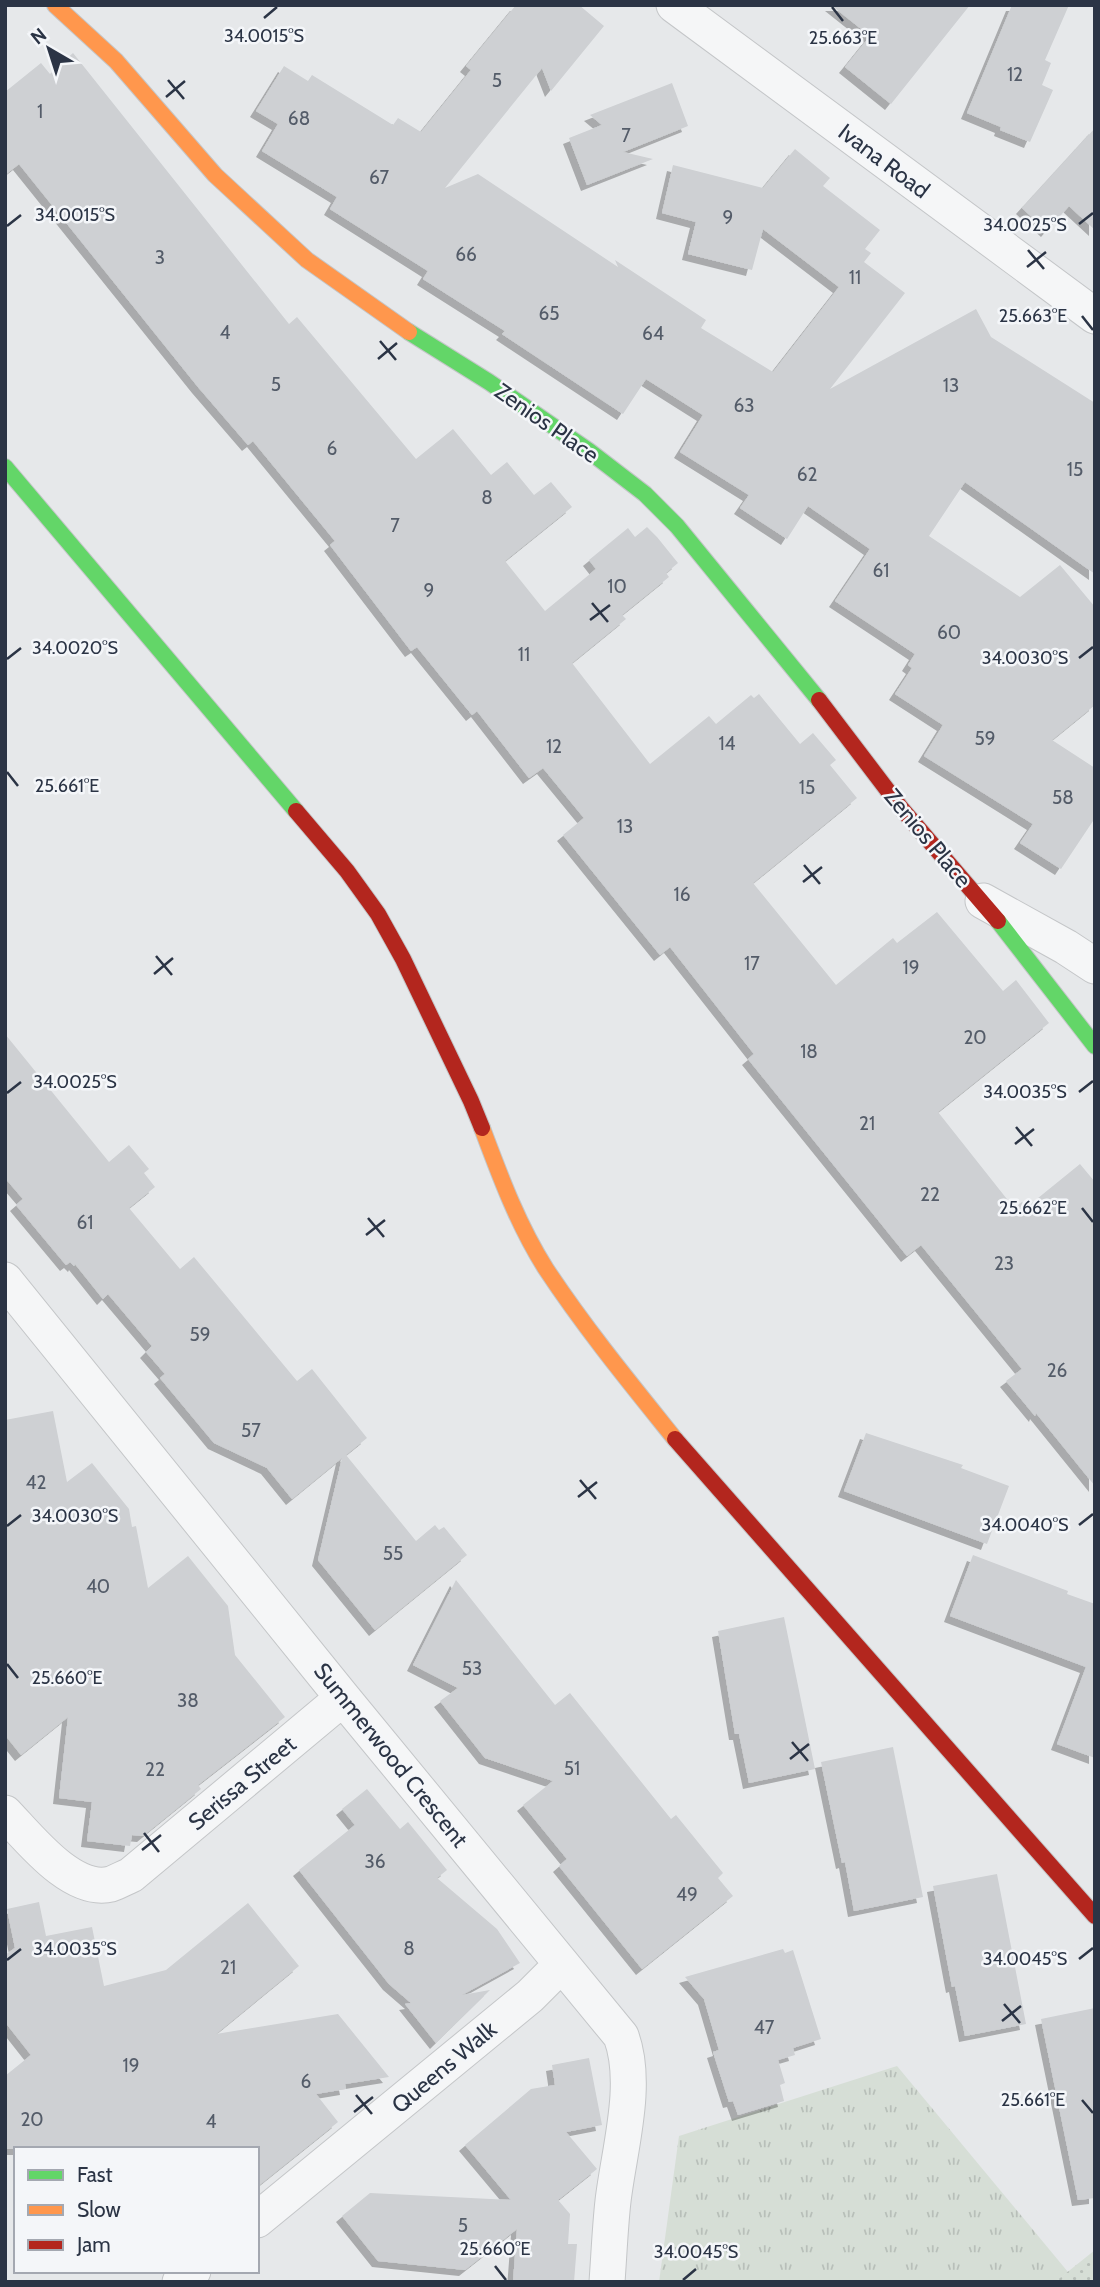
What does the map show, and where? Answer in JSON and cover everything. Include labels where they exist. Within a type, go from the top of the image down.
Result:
[{"type":"street","name":"Zenios Place","points":[[55,5],[116,61],[215,175],[307,260],[393,322],[489,382],[578,443],[645,494],[677,526],[824,707],[901,808],[982,901],[1095,1046]]},
{"type":"street","name":"Ivana Road","points":[[674,5],[1095,316]]},
{"type":"street","points":[[5,467],[96,578],[347,871],[378,914],[457,1070],[511,1204],[545,1267],[593,1336],[683,1449],[1095,1916]]},
{"type":"street","name":"Zenios Place","points":[[982,901],[1095,966]]},
{"type":"street","name":"Summerwood Crescent","points":[[5,1280],[621,2036],[628,2054],[630,2077],[613,2202],[607,2282]]},
{"type":"street","name":"Serissa Street","points":[[5,1813],[62,1872],[82,1881],[108,1885],[131,1875],[343,1698]]},
{"type":"street","name":"Queens Walk","points":[[259,2218],[530,1996],[562,1964]]},
{"type":"green space","points":[[897,2066],[1068,2272],[1055,2282],[659,2282],[679,2136]]},
{"type":"green space","points":[[1095,2250],[1095,2282],[1055,2282]]},
{"type":"building","points":[[516,5],[579,5],[604,26],[551,91],[542,68],[445,188],[478,174],[618,267],[615,260],[706,320],[701,328],[773,372],[839,287],[763,229],[752,270],[688,254],[696,222],[662,213],[673,165],[763,188],[795,149],[830,178],[823,186],[880,230],[865,249],[871,253],[864,262],[905,293],[830,389],[976,309],[991,337],[1095,403],[1095,574],[965,482],[929,536],[1020,597],[1060,565],[1095,607],[1095,705],[1052,740],[1095,768],[1095,818],[1061,869],[1020,843],[1033,824],[924,756],[943,725],[895,694],[912,668],[908,665],[915,654],[835,601],[870,549],[808,506],[787,539],[740,508],[749,495],[680,452],[703,415],[646,379],[623,414],[502,334],[505,331],[423,279],[428,271],[330,209],[337,197],[262,151],[278,124],[256,111],[284,66],[308,81],[312,75],[393,125],[398,118],[421,132],[471,70],[466,66]]},
{"type":"building","points":[[831,5],[970,5],[891,104],[845,67],[870,36]]},
{"type":"building","points":[[1012,5],[1069,5],[1045,60],[1051,63],[1042,85],[1053,90],[1030,142],[967,113]]},
{"type":"building","points":[[73,53],[289,324],[297,317],[416,459],[453,429],[491,475],[507,462],[534,495],[551,482],[572,507],[505,561],[545,611],[596,569],[589,560],[628,528],[635,537],[647,527],[657,537],[678,563],[666,573],[669,577],[622,615],[626,619],[572,663],[650,764],[709,716],[716,724],[751,695],[754,698],[759,694],[800,744],[813,733],[836,760],[830,765],[857,798],[753,883],[836,985],[893,938],[897,943],[937,912],[1003,991],[1016,980],[1049,1023],[938,1112],[1014,1208],[1022,1202],[1027,1207],[1080,1164],[1095,1182],[1095,1486],[1036,1413],[1035,1416],[1006,1381],[1022,1369],[921,1245],[907,1256],[748,1059],[754,1054],[670,947],[660,955],[563,835],[584,818],[543,768],[529,778],[477,711],[472,715],[417,647],[411,651],[330,545],[335,541],[253,441],[248,445],[198,387],[19,164],[5,175],[5,92],[41,63],[50,74]]},
{"type":"building","points":[[672,83],[688,126],[623,152],[653,159],[587,185],[569,138],[602,125],[590,115]]},
{"type":"building","points":[[1095,128],[1095,230],[1069,206],[1047,231],[1022,208]]},
{"type":"building","points":[[5,1034],[109,1162],[129,1145],[149,1169],[144,1173],[155,1187],[129,1208],[180,1269],[194,1257],[297,1381],[312,1369],[367,1438],[346,1455],[416,1541],[435,1525],[439,1530],[444,1527],[467,1555],[375,1630],[318,1560],[342,1458],[292,1499],[267,1468],[214,1443],[160,1378],[165,1374],[146,1352],[152,1346],[108,1294],[103,1299],[75,1264],[74,1266],[70,1262],[66,1265],[16,1205],[23,1199],[5,1178]]},
{"type":"building","points":[[53,1411],[67,1482],[92,1463],[129,1509],[132,1527],[136,1526],[148,1588],[188,1556],[228,1606],[235,1655],[285,1717],[198,1785],[201,1789],[143,1836],[132,1835],[130,1846],[87,1841],[92,1802],[59,1798],[68,1717],[21,1755],[5,1735],[5,1420]]},
{"type":"building","points":[[866,1433],[963,1465],[961,1468],[1009,1486],[987,1544],[844,1491]]},
{"type":"building","points":[[973,1555],[1095,1604],[1095,1758],[1057,1744],[1086,1667],[950,1616]]},
{"type":"building","points":[[456,1580],[555,1705],[570,1693],[671,1819],[676,1815],[723,1873],[718,1878],[733,1896],[642,1969],[559,1866],[567,1859],[523,1805],[553,1781],[485,1758],[440,1701],[458,1688],[413,1665]]},
{"type":"building","points":[[784,1617],[815,1769],[749,1783],[739,1734],[735,1734],[718,1631]]},
{"type":"building","points":[[893,1747],[923,1897],[854,1911],[821,1762]]},
{"type":"building","points":[[367,1789],[400,1829],[408,1822],[447,1870],[437,1878],[497,1929],[520,1963],[462,1995],[490,1990],[436,2043],[405,2004],[411,2003],[389,1984],[299,1870],[355,1825],[342,1809]]},
{"type":"building","points":[[997,1874],[1026,2024],[965,2036],[955,1986],[952,1987],[933,1886]]},
{"type":"building","points":[[39,1902],[46,1936],[92,1927],[104,1986],[166,1970],[248,1903],[299,1966],[216,2034],[338,2014],[389,2077],[345,2084],[346,2089],[316,2094],[338,2122],[259,2185],[259,2147],[5,2149],[5,2076],[31,2055],[5,2022],[5,1955],[15,1948],[7,1909]]},
{"type":"building","points":[[783,1949],[785,1953],[793,1950],[821,2039],[793,2048],[795,2055],[778,2060],[785,2083],[780,2085],[784,2101],[738,2115],[733,2101],[729,2102],[713,2052],[719,2050],[704,1999],[685,1977]]},
{"type":"building","points":[[1095,2008],[1095,2198],[1078,2200],[1041,2019]]},
{"type":"building","points":[[589,2058],[602,2125],[566,2132],[597,2169],[558,2200],[570,2214],[568,2244],[577,2244],[574,2282],[513,2282],[517,2229],[465,2270],[378,2261],[342,2216],[370,2193],[511,2200],[465,2145],[531,2089],[555,2085],[552,2065]]},
{"type":"traffic: fast","points":[[409,332],[489,382],[589,451],[645,494],[677,526],[819,700]]},
{"type":"traffic: fast","points":[[5,467],[296,811]]},
{"type":"traffic: fast","points":[[998,921],[1095,1046]]},
{"type":"traffic: slow","points":[[55,5],[116,61],[215,175],[307,260],[409,332]]},
{"type":"traffic: slow","points":[[482,1128],[518,1218],[546,1269],[592,1334],[675,1439]]},
{"type":"traffic: jam","points":[[819,700],[901,808],[998,921]]},
{"type":"traffic: jam","points":[[296,811],[347,871],[378,914],[403,959],[482,1128]]},
{"type":"traffic: jam","points":[[675,1439],[1095,1916]]}]
